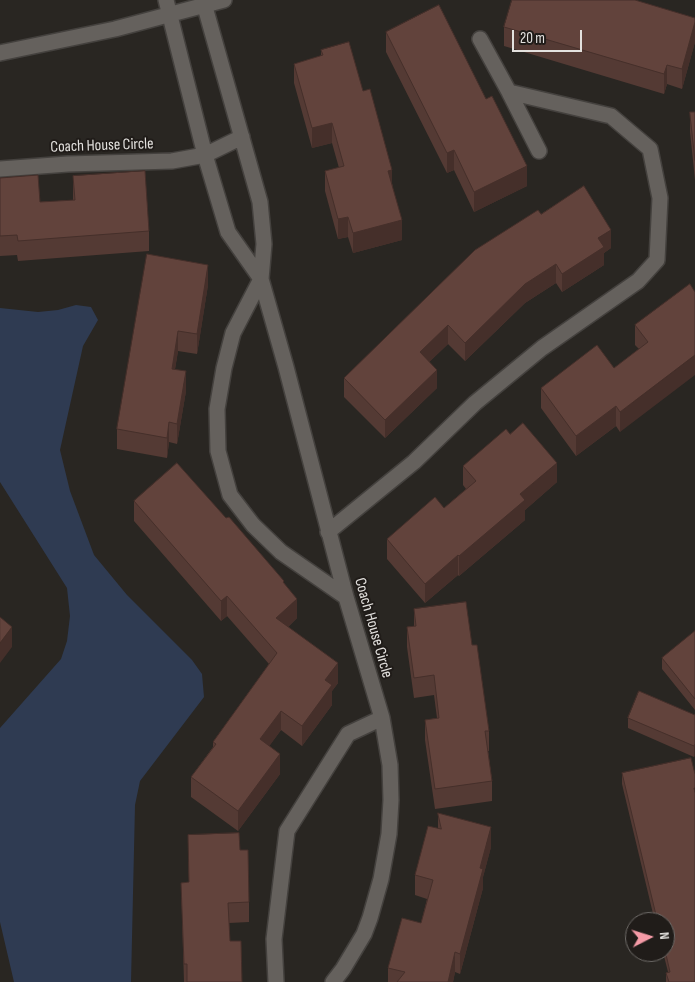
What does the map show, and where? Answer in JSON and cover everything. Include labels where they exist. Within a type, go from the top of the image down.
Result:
[{"type":"street","points":[[0,53],[115,28],[168,7],[224,0]]},
{"type":"street","name":"Coach House Circle","points":[[204,3],[260,202],[264,244],[261,279]]},
{"type":"street","name":"Coach House Circle","points":[[168,7],[204,155],[228,232],[261,279],[286,366],[328,532],[382,718],[390,765],[391,800],[389,834],[381,879],[364,934],[334,982]]},
{"type":"street","points":[[480,39],[539,151]]},
{"type":"street","points":[[328,532],[414,462],[475,403],[542,348],[638,281],[657,260],[660,198],[650,149],[611,116],[509,92]]},
{"type":"street","name":"Coach House Circle","points":[[0,169],[68,164],[172,161],[204,155],[242,137]]},
{"type":"street","points":[[261,279],[233,333],[224,368],[217,409],[218,451],[230,495],[253,526],[280,552],[346,597]]},
{"type":"street","points":[[276,982],[274,939],[287,831],[348,734],[382,718]]},
{"type":"water","points":[[76,305],[91,307],[98,320],[83,346],[60,450],[70,491],[94,555],[127,595],[192,660],[202,674],[204,697],[140,781],[135,805],[131,982],[14,982],[0,922],[0,728],[61,659],[67,641],[70,616],[67,588],[0,482],[0,308],[38,312],[58,310]]},
{"type":"building","points":[[512,0],[635,0],[695,18],[695,22],[682,69],[667,65],[664,74],[504,27]]},
{"type":"building","points":[[439,5],[486,99],[492,96],[527,166],[474,192],[454,150],[447,153],[386,32]]},
{"type":"building","points":[[349,42],[363,91],[370,89],[392,170],[388,171],[402,220],[353,233],[348,217],[338,219],[325,171],[344,166],[332,123],[312,128],[294,64],[323,55],[321,50]]},
{"type":"building","points":[[690,112],[695,112],[695,160]]},
{"type":"building","points":[[145,171],[149,231],[18,241],[17,235],[0,236],[0,178],[38,175],[40,202],[75,200],[73,176]]},
{"type":"building","points":[[584,186],[611,230],[598,238],[604,247],[562,274],[556,264],[525,284],[465,343],[448,325],[420,352],[437,370],[385,420],[344,378],[475,250],[538,210],[541,214]]},
{"type":"building","points":[[147,254],[208,265],[197,334],[178,331],[172,369],[186,371],[177,424],[169,422],[167,438],[117,429]]},
{"type":"building","points":[[690,284],[695,292],[695,355],[620,412],[616,406],[576,436],[541,388],[597,345],[614,368],[648,342],[635,325]]},
{"type":"building","points":[[523,423],[557,463],[520,494],[525,500],[425,584],[387,539],[435,497],[444,508],[476,481],[463,466],[506,429],[510,434]]},
{"type":"building","points":[[177,463],[226,518],[229,517],[297,599],[276,618],[338,663],[325,680],[332,685],[302,726],[281,711],[260,739],[280,754],[238,811],[191,777],[216,744],[213,742],[277,653],[227,596],[221,601],[134,501]]},
{"type":"building","points":[[466,602],[472,645],[477,645],[489,731],[485,731],[492,781],[435,789],[425,720],[439,718],[434,675],[414,678],[407,627],[416,626],[414,609]]},
{"type":"building","points":[[0,617],[12,627],[0,643]]},
{"type":"building","points":[[695,631],[695,699],[662,658]]},
{"type":"building","points":[[639,691],[695,715],[694,746],[628,718]]},
{"type":"building","points":[[691,758],[695,774],[695,982],[669,982],[666,973],[670,972],[668,962],[675,962],[675,912],[655,912],[622,773]]},
{"type":"building","points":[[438,813],[491,827],[480,868],[483,869],[460,954],[455,952],[448,982],[397,982],[405,972],[388,968],[402,918],[421,923],[433,880],[415,875],[428,826],[441,829]]},
{"type":"building","points":[[239,833],[240,850],[248,850],[249,902],[228,903],[230,941],[241,941],[242,982],[187,982],[187,964],[184,964],[181,883],[189,882],[188,835]]}]
